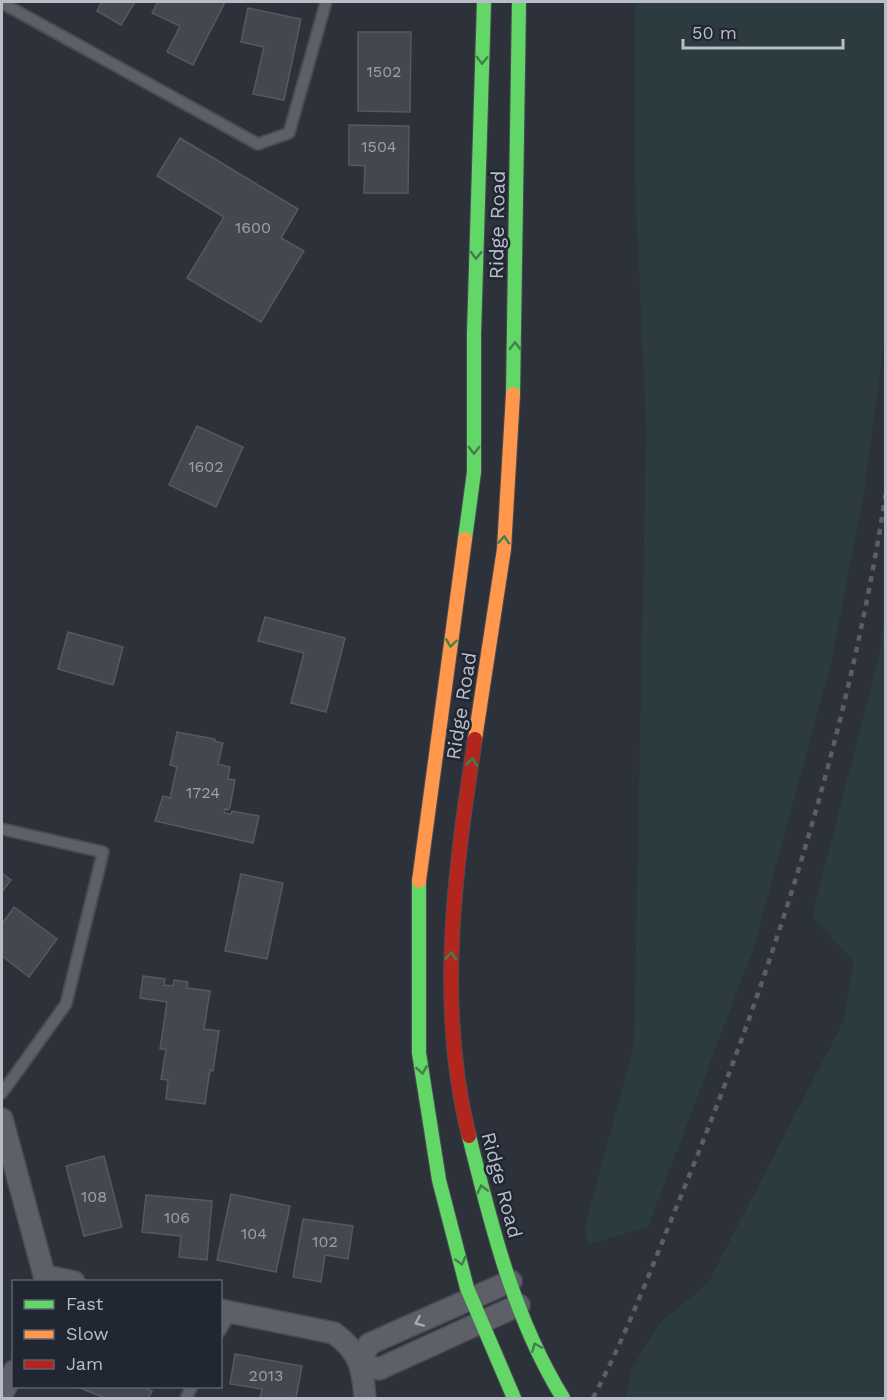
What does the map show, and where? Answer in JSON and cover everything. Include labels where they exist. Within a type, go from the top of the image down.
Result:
[{"type":"main road","name":"Ridge Road","points":[[483,2],[474,334],[474,472],[463,594],[419,885],[436,1013],[495,1241],[544,1369],[563,1398]]},
{"type":"main road","name":"Ridge Road","points":[[514,1398],[471,1298],[439,1180],[419,1053],[450,973],[459,847],[492,598],[504,549],[514,385],[519,2]]},
{"type":"street","points":[[2,1119],[46,1279]]},
{"type":"street","points":[[360,1363],[369,1344],[511,1281]]},
{"type":"street","points":[[360,1363],[379,1369],[519,1305]]},
{"type":"street","points":[[226,1311],[334,1333],[349,1344],[360,1363],[365,1398]]},
{"type":"street","points":[[2,1394],[12,1375]]},
{"type":"lane","points":[[2,3],[258,144],[290,133],[326,2]]},
{"type":"lane","points":[[2,830],[103,852],[66,1004],[2,1093]]},
{"type":"shaded area","points":[[635,2],[885,2],[885,337],[863,499],[831,663],[754,947],[648,1227],[589,1244],[584,1229],[634,1046],[646,430],[635,181]]},
{"type":"shaded area","points":[[885,613],[885,1398],[625,1398],[632,1368],[659,1324],[708,1283],[844,1020],[853,961],[812,916],[879,656]]},
{"type":"building","points":[[102,2],[135,2],[121,25],[97,11]]},
{"type":"building","points":[[158,2],[225,2],[193,65],[167,52],[180,26],[152,13]]},
{"type":"building","points":[[248,8],[301,19],[284,100],[253,94],[264,47],[241,42]]},
{"type":"building","points":[[358,32],[411,32],[410,112],[358,111]]},
{"type":"building","points":[[349,125],[409,126],[408,193],[364,193],[365,166],[349,165]]},
{"type":"building","points":[[180,138],[298,209],[281,238],[304,251],[261,322],[187,278],[224,217],[157,176]]},
{"type":"building","points":[[197,426],[243,447],[216,507],[169,485]]},
{"type":"building","points":[[265,617],[345,638],[326,712],[291,703],[304,653],[258,641]]},
{"type":"building","points":[[68,632],[123,647],[113,685],[58,669]]},
{"type":"building","points":[[177,732],[215,739],[214,741],[223,743],[218,764],[230,767],[228,779],[235,780],[230,807],[228,810],[225,809],[224,813],[231,814],[232,811],[259,816],[253,843],[155,821],[163,796],[170,798],[177,767],[170,765]]},
{"type":"building","points":[[2,873],[11,880],[2,892]]},
{"type":"building","points":[[241,874],[283,883],[267,959],[225,951]]},
{"type":"building","points":[[14,907],[57,939],[29,977],[2,956],[2,924]]},
{"type":"building","points":[[143,976],[165,979],[164,985],[173,986],[174,980],[188,982],[187,988],[210,991],[204,1029],[219,1031],[205,1104],[166,1099],[168,1080],[161,1079],[166,1049],[160,1049],[167,1002],[140,998]]},
{"type":"building","points":[[104,1156],[122,1227],[84,1236],[66,1166]]},
{"type":"building","points":[[231,1194],[290,1206],[276,1272],[217,1260]]},
{"type":"building","points":[[146,1195],[212,1201],[207,1260],[179,1257],[181,1236],[142,1232]]},
{"type":"building","points":[[303,1219],[353,1226],[348,1259],[325,1255],[321,1282],[293,1277]]},
{"type":"building","points":[[235,1354],[302,1366],[296,1398],[260,1398],[262,1389],[230,1384]]},
{"type":"building","points":[[80,1388],[145,1388],[152,1391],[148,1398],[105,1398]]},
{"type":"railway","points":[[593,1398],[629,1322],[717,1106],[778,934],[830,760],[852,671],[886,492]]},
{"type":"traffic: fast","points":[[465,539],[474,472],[474,334],[484,2]]},
{"type":"traffic: fast","points":[[513,394],[519,2]]},
{"type":"traffic: fast","points":[[419,881],[419,1053],[439,1180],[467,1288],[514,1398]]},
{"type":"traffic: fast","points":[[469,1136],[506,1271],[531,1336],[563,1398]]},
{"type":"traffic: slow","points":[[475,739],[504,549],[513,394]]},
{"type":"traffic: slow","points":[[419,881],[465,539]]},
{"type":"traffic: jam","points":[[469,1136],[459,1087],[453,1037],[451,987],[456,888],[475,739]]}]
